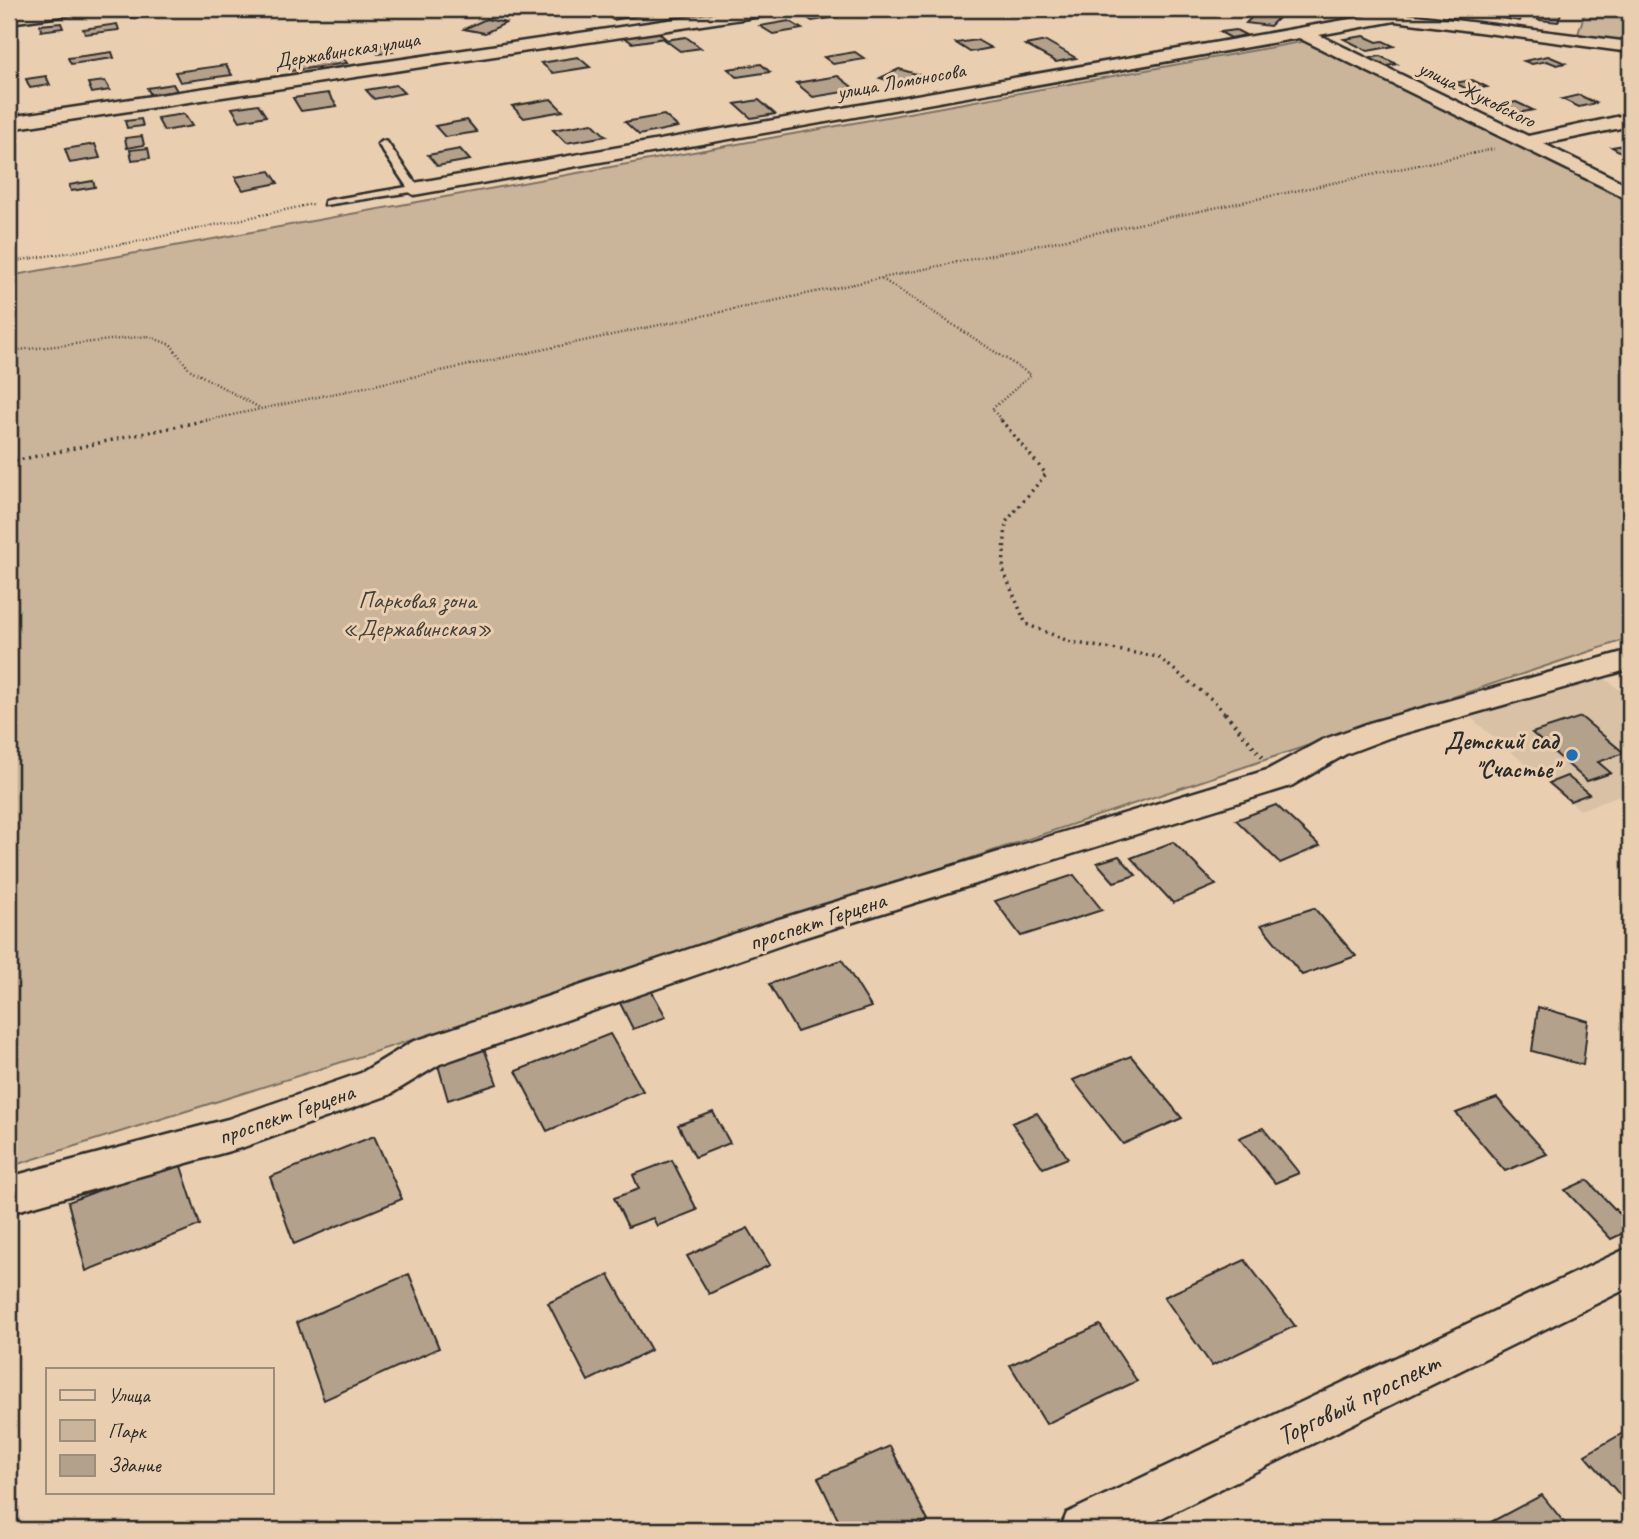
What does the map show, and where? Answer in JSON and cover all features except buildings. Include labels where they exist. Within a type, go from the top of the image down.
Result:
[{"type":"street","points":[[9,18],[76,9]]},
{"type":"street","name":"Державинская улица","points":[[9,123],[775,9]]},
{"type":"street","points":[[1340,9],[1395,16],[1423,14],[1630,47]]},
{"type":"street","name":"улица Ломоносова","points":[[414,190],[1395,16]]},
{"type":"street","name":"улица Жуковского","points":[[1304,34],[1630,194]]},
{"type":"street","points":[[1524,143],[1630,120]]},
{"type":"street","name":"проспект Герцена","points":[[9,1195],[229,1135],[374,1084],[426,1053],[789,929],[1279,778],[1334,747],[1380,730],[1630,659]]},
{"type":"street","name":"Торговый проспект","points":[[1085,1530],[1630,1266]]},
{"type":"lane","points":[[329,203],[414,190],[383,144]]},
{"type":"path","points":[[9,462],[1524,143]]},
{"type":"path","points":[[9,262],[98,248],[259,216],[296,206],[329,203]]},
{"type":"path","points":[[881,278],[1031,375],[992,409],[1046,474],[1006,522],[1003,570],[1026,624],[1071,642],[1158,657],[1215,702],[1279,778]]},
{"type":"path","points":[[9,351],[148,336],[171,345],[189,369],[262,409]]},
{"type":"shaded area","name":"Детский сад \"Счастье\"","points":[[1602,676],[1630,698],[1630,791],[1580,810],[1471,718]]},
{"type":"green space","points":[[1586,9],[1630,9],[1630,42],[1578,34]]},
{"type":"green space","name":"Парковая зона «Державинская»","points":[[1306,41],[1630,202],[1630,638],[675,957],[9,1167],[9,276]]},
{"type":"place","name":"Детский сад \"Счастье\"","points":[[1572,755]]}]
